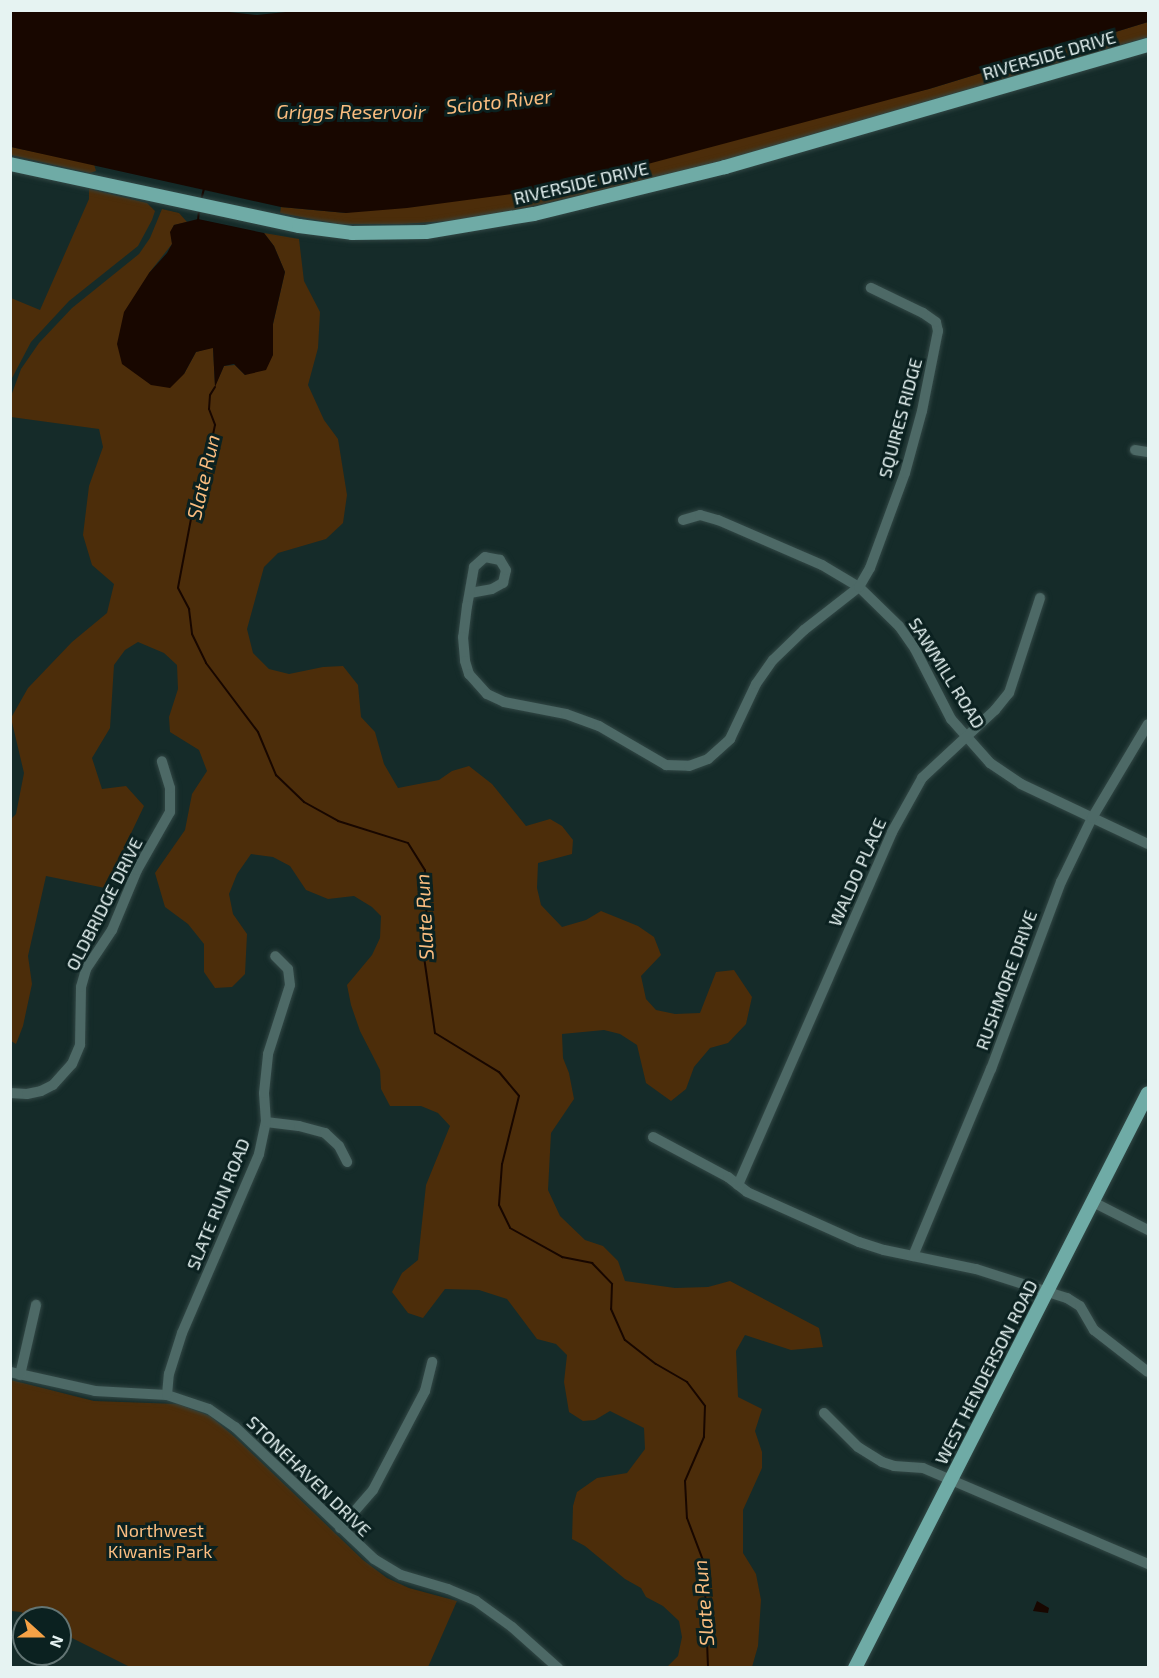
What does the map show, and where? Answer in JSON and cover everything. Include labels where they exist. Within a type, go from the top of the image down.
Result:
[{"type":"main road","name":"RIVERSIDE DRIVE","points":[[10,164],[299,226],[352,233],[426,232],[495,222],[725,167],[1149,45]]},
{"type":"main road","name":"WEST HENDERSON ROAD","points":[[855,1668],[1149,1093]]},
{"type":"street","name":"SQUIRES RIDGE","points":[[859,587],[870,568],[904,473],[922,411],[938,331],[936,322],[923,313],[871,288]]},
{"type":"street","points":[[1135,450],[1149,452]]},
{"type":"street","name":"SAWMILL ROAD","points":[[683,520],[700,515],[718,520],[822,566],[859,587],[899,627],[915,649],[951,718],[990,763],[1005,774],[1149,844]]},
{"type":"street","points":[[470,593],[463,651],[469,674],[481,690],[504,702],[566,714],[599,726],[666,765],[678,766],[700,763],[723,748],[736,729],[756,684],[773,660],[804,630],[859,587]]},
{"type":"street","name":"WALDO PLACE","points":[[738,1185],[892,832],[922,778],[995,710],[1009,693],[1040,598]]},
{"type":"street","name":"RUSHMORE DRIVE","points":[[913,1256],[991,1069],[1041,930],[1092,818],[1149,724]]},
{"type":"street","name":"OLDBRIDGE DRIVE","points":[[10,1093],[27,1094],[42,1090],[53,1085],[72,1065],[80,1045],[81,987],[86,969],[112,930],[137,870],[170,812],[170,788],[162,761]]},
{"type":"street","name":"SLATE RUN ROAD","points":[[167,1395],[174,1354],[259,1154],[266,1122],[264,1093],[268,1054],[290,985],[288,969],[275,956]]},
{"type":"street","points":[[266,1122],[299,1126],[325,1134],[339,1146],[347,1162]]},
{"type":"street","points":[[653,1137],[762,1200],[859,1242],[976,1269],[1049,1290],[1080,1306],[1094,1330],[1149,1372]]},
{"type":"street","points":[[1093,1202],[1149,1230]]},
{"type":"street","points":[[15,1374],[36,1305]]},
{"type":"street","points":[[340,1528],[373,1490],[425,1391],[432,1362]]},
{"type":"street","name":"STONEHAVEN DRIVE","points":[[15,1374],[95,1391],[167,1395],[190,1401],[222,1416],[367,1554],[401,1575],[461,1594],[489,1610],[558,1668]]},
{"type":"street","points":[[824,1413],[858,1446],[882,1461],[894,1466],[923,1468],[1149,1564]]},
{"type":"green space","points":[[1148,22],[1148,37],[683,172],[502,213],[448,221],[338,224],[280,213],[281,207],[346,213],[929,89]]},
{"type":"green space","points":[[11,147],[94,164],[96,171],[90,173],[11,155]]},
{"type":"green space","points":[[89,189],[147,203],[155,211],[152,220],[138,246],[69,301],[31,342],[11,380],[11,298],[40,310],[89,199]]},
{"type":"green space","points":[[162,209],[179,213],[187,222],[174,225],[171,231],[172,244],[149,273],[184,374],[196,352],[213,347],[215,386],[224,366],[235,365],[245,375],[273,355],[273,324],[285,272],[274,246],[264,233],[299,239],[304,281],[320,312],[318,348],[308,385],[324,420],[338,439],[347,495],[343,523],[326,539],[278,553],[264,567],[247,629],[253,653],[269,669],[289,674],[323,667],[343,666],[358,685],[361,717],[375,732],[384,764],[398,788],[439,780],[452,771],[469,766],[492,784],[526,826],[550,819],[562,826],[573,840],[572,854],[538,863],[537,888],[541,905],[562,927],[586,920],[601,911],[638,926],[654,937],[661,955],[641,976],[646,999],[656,1010],[675,1014],[700,1013],[716,972],[734,970],[752,997],[746,1024],[728,1043],[710,1048],[694,1067],[686,1089],[671,1101],[646,1083],[637,1045],[620,1034],[604,1030],[562,1034],[563,1058],[569,1073],[574,1099],[551,1133],[548,1190],[560,1216],[585,1240],[603,1246],[618,1261],[625,1281],[675,1288],[708,1287],[730,1281],[819,1328],[823,1347],[791,1350],[745,1335],[736,1351],[738,1397],[762,1409],[755,1431],[762,1452],[762,1468],[743,1510],[743,1553],[756,1574],[761,1600],[758,1646],[752,1667],[667,1667],[678,1656],[682,1637],[679,1621],[663,1606],[646,1597],[641,1588],[625,1579],[585,1546],[572,1539],[573,1506],[577,1492],[597,1478],[627,1473],[645,1449],[644,1428],[610,1411],[595,1420],[583,1421],[569,1412],[564,1382],[567,1355],[556,1344],[537,1339],[507,1299],[479,1290],[445,1289],[423,1318],[408,1313],[392,1292],[402,1273],[418,1260],[426,1185],[450,1126],[438,1113],[421,1106],[390,1106],[381,1089],[380,1070],[360,1031],[351,1005],[347,985],[372,955],[380,938],[381,916],[372,907],[354,896],[328,899],[306,890],[290,866],[273,857],[251,854],[237,874],[229,894],[233,914],[247,934],[245,974],[232,987],[215,988],[204,972],[204,944],[188,924],[165,907],[155,873],[185,830],[192,794],[207,771],[199,750],[170,732],[169,717],[178,689],[177,665],[164,653],[138,642],[125,650],[114,665],[110,728],[92,758],[102,789],[126,786],[144,806],[105,888],[46,876],[28,956],[32,984],[23,1026],[16,1044],[11,1041],[11,819],[16,814],[24,773],[11,718],[28,688],[72,642],[107,613],[114,584],[92,565],[83,535],[89,486],[103,447],[99,429],[11,417],[11,396],[21,369],[39,343],[72,308],[139,254],[150,238]]},
{"type":"green space","name":"Northwest Kiwanis Park","points":[[11,1380],[94,1401],[178,1404],[210,1416],[363,1560],[387,1578],[409,1588],[457,1601],[428,1667],[130,1667],[72,1638],[72,1606],[12,1606],[11,1611]]},
{"type":"water","name":"Griggs Reservoir","points":[[305,10],[1148,10],[1148,22],[929,89],[629,169],[520,193],[407,208],[346,213],[281,207],[11,147],[11,11],[220,11],[257,15]]},
{"type":"water","points":[[198,219],[264,233],[274,246],[285,272],[273,324],[273,355],[266,370],[245,375],[234,364],[224,366],[215,387],[213,348],[196,352],[184,374],[170,388],[151,385],[122,364],[117,344],[124,312],[149,273],[167,253],[172,244],[170,232],[174,225]]},
{"type":"water","points":[[1037,1601],[1049,1608],[1048,1613],[1033,1611]]},
{"type":"waterway","name":"Slate Run","points":[[201,200],[204,189]]},
{"type":"waterway","name":"Slate Run","points":[[198,221],[199,209]]},
{"type":"waterway","name":"Slate Run","points":[[215,387],[210,395],[209,409],[215,425],[204,477],[194,503],[178,588],[189,609],[192,634],[206,663],[258,732],[276,775],[304,802],[338,821],[408,843],[425,870],[427,903],[423,950],[435,1033],[499,1072],[519,1096],[502,1164],[499,1205],[510,1228],[562,1257],[592,1263],[612,1284],[611,1309],[625,1340],[656,1364],[687,1382],[705,1406],[704,1437],[685,1481],[687,1518],[704,1563],[708,1668]]},
{"type":"water label","name":"Scioto River","points":[[499,101]]}]
